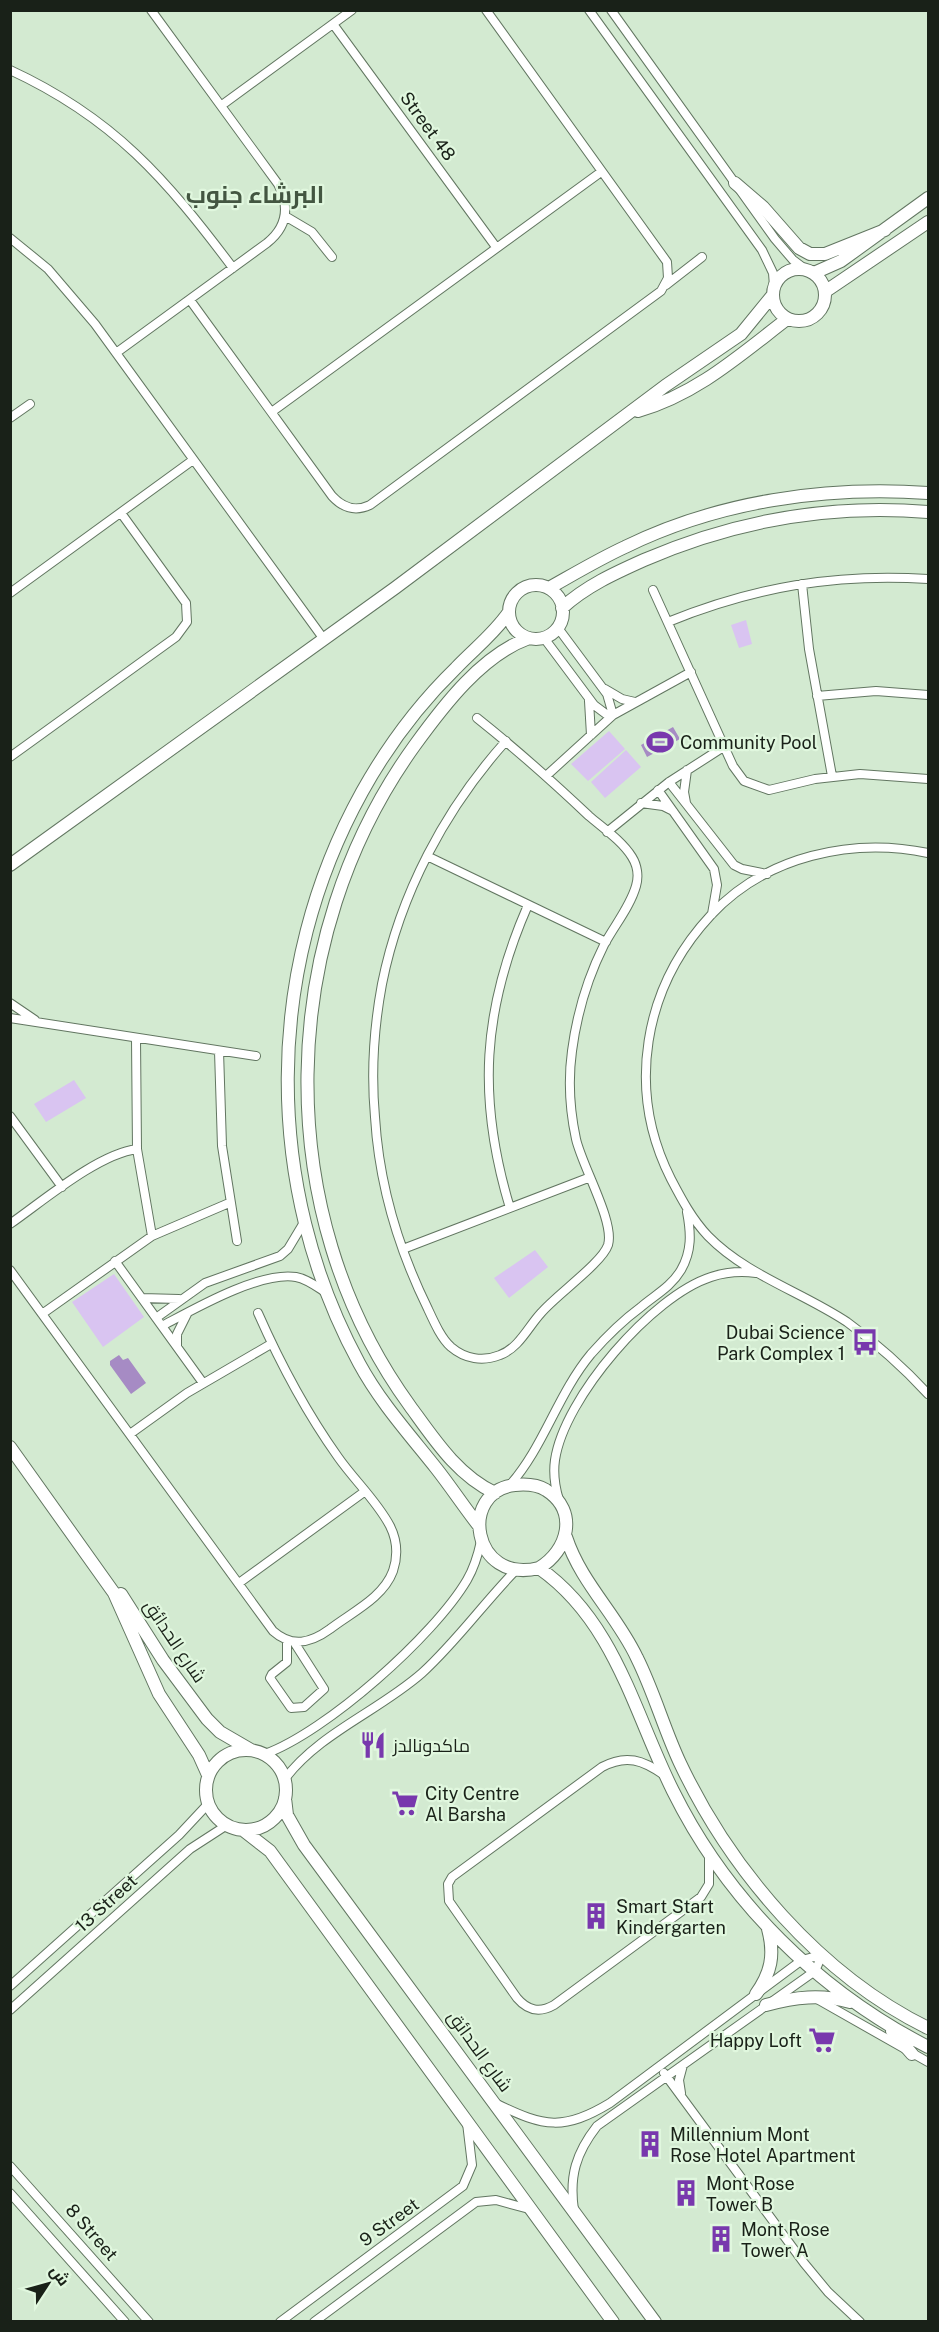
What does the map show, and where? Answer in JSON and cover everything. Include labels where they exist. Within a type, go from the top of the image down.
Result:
[{"type":"street","points":[[116,353],[276,236],[285,216],[286,205],[278,184],[151,10]]},
{"type":"street","points":[[222,105],[352,10]]},
{"type":"street","points":[[486,10],[667,262],[668,278],[665,285]]},
{"type":"street","points":[[589,10],[762,250],[771,267],[775,305],[787,319],[809,320],[824,304],[826,291],[928,222]]},
{"type":"street","points":[[611,10],[783,250],[810,271],[826,291]]},
{"type":"street","name":"Street 48","points":[[333,24],[496,247]]},
{"type":"street","points":[[10,70],[70,102],[136,152],[166,182],[233,268]]},
{"type":"street","points":[[273,411],[601,172]]},
{"type":"street","points":[[735,183],[763,207],[799,248],[810,254],[835,250],[885,230]]},
{"type":"street","points":[[10,865],[741,334],[762,312],[786,271],[810,271],[841,261],[928,198]]},
{"type":"street","points":[[285,216],[312,232],[332,257]]},
{"type":"street","points":[[10,238],[56,277],[116,353],[323,638]]},
{"type":"street","points":[[190,300],[338,503],[346,507],[363,508],[702,257]]},
{"type":"street","points":[[631,413],[658,405],[718,373],[787,319]]},
{"type":"street","points":[[10,418],[30,404]]},
{"type":"street","points":[[10,593],[193,460]]},
{"type":"street","points":[[549,588],[626,546],[678,526],[752,504],[839,492],[928,493]]},
{"type":"street","points":[[562,609],[585,589],[635,564],[705,536],[752,524],[851,510],[928,512]]},
{"type":"street","points":[[10,757],[176,637],[187,622],[186,603],[121,513]]},
{"type":"street","points":[[668,622],[747,593],[864,576],[928,579]]},
{"type":"street","points":[[802,584],[809,649],[832,776]]},
{"type":"street","points":[[479,1526],[383,1401],[342,1330],[325,1292],[303,1224],[288,1131],[286,1083],[293,992],[311,913],[342,832],[386,753],[430,695],[492,633],[509,612],[515,595],[531,585],[549,588],[560,600],[562,609],[558,628],[544,638],[529,638],[504,650],[469,681],[426,730],[386,789],[354,852],[330,915],[315,981],[308,1038],[306,1084],[314,1175],[333,1254],[347,1292],[382,1363],[424,1425],[463,1472],[495,1493]]},
{"type":"street","points":[[653,590],[738,774],[744,781],[760,789],[779,789],[832,776],[888,774],[928,779]]},
{"type":"street","points":[[509,612],[513,626],[529,638]]},
{"type":"street","points":[[558,628],[601,685],[611,704],[612,716]]},
{"type":"street","points":[[544,638],[589,697],[612,716]]},
{"type":"street","points":[[576,681],[590,671]]},
{"type":"street","points":[[546,776],[612,716],[691,672]]},
{"type":"street","points":[[601,685],[617,696],[634,702]]},
{"type":"street","points":[[818,696],[876,691],[928,695]]},
{"type":"street","points":[[589,697],[591,735]]},
{"type":"street","points":[[477,718],[506,741],[546,776],[631,855],[638,877],[631,898],[606,942],[585,989],[576,1018],[570,1060],[570,1100],[576,1140],[588,1179],[607,1220],[610,1233],[608,1247],[600,1259],[559,1293],[519,1342],[503,1354],[484,1359],[465,1356],[448,1345],[418,1288],[403,1248],[384,1184],[378,1151],[373,1084],[381,994],[390,950],[412,887],[427,856],[468,786],[506,741]]},
{"type":"street","points":[[607,832],[658,790],[725,746]]},
{"type":"street","points":[[686,803],[687,770]]},
{"type":"street","points":[[669,782],[734,865],[767,874]]},
{"type":"street","points":[[658,790],[716,876],[717,892],[712,914]]},
{"type":"street","points":[[641,803],[673,811]]},
{"type":"street","points":[[685,829],[698,819]]},
{"type":"street","points":[[928,853],[872,846],[840,849],[815,855],[767,874],[741,889],[712,914],[686,945],[666,979],[652,1016],[645,1054],[645,1091],[650,1128],[662,1161],[687,1212],[708,1236],[733,1257],[846,1322],[881,1349],[928,1394]]},
{"type":"street","points":[[427,856],[606,942]]},
{"type":"street","points":[[510,1208],[491,1133],[488,1055],[500,978],[528,905]]},
{"type":"street","points":[[10,1003],[38,1022]]},
{"type":"street","points":[[10,1018],[256,1056]]},
{"type":"street","points":[[136,1039],[137,1149],[152,1236]]},
{"type":"street","points":[[219,1051],[219,1114],[229,1203],[237,1241]]},
{"type":"street","points":[[10,1116],[62,1187]]},
{"type":"street","points":[[10,1224],[111,1156],[137,1149]]},
{"type":"street","points":[[403,1248],[588,1179]]},
{"type":"street","points":[[42,1314],[152,1236],[229,1203]]},
{"type":"street","points":[[509,1486],[533,1455],[563,1394],[590,1355],[624,1320],[675,1279],[685,1262],[690,1243],[687,1212]]},
{"type":"street","points":[[156,1318],[196,1288],[280,1256],[288,1249],[303,1224]]},
{"type":"street","points":[[115,1262],[203,1383]]},
{"type":"street","points":[[10,1270],[273,1631],[291,1641],[303,1642],[320,1636],[373,1598],[388,1581],[396,1559],[394,1536],[383,1515],[364,1492],[313,1419],[271,1344],[258,1313]]},
{"type":"street","points":[[761,1274],[724,1273],[696,1283],[648,1318],[612,1355],[582,1397],[559,1444],[554,1474],[566,1520],[566,1538],[583,1577],[618,1624],[637,1657],[682,1766],[725,1840],[778,1909],[821,1955],[889,2006],[928,2028]]},
{"type":"street","points":[[162,1326],[205,1303],[243,1287],[285,1276],[304,1279],[325,1292]]},
{"type":"street","points":[[196,1288],[205,1303]]},
{"type":"street","points":[[142,1298],[179,1299]]},
{"type":"street","points":[[177,1347],[181,1322],[189,1311]]},
{"type":"street","points":[[130,1434],[203,1383],[271,1344]]},
{"type":"street","name":"شارع الحدائق","points":[[10,1448],[80,1543],[117,1599],[159,1694],[199,1755],[208,1775]]},
{"type":"street","points":[[560,1504],[546,1490],[528,1484],[509,1486],[495,1493],[484,1508],[479,1526],[481,1541],[488,1555],[501,1566],[515,1571],[539,1569],[560,1551],[566,1538]]},
{"type":"street","points":[[238,1582],[364,1492]]},
{"type":"street","points":[[264,1754],[305,1734],[383,1675],[408,1651],[466,1582],[476,1562],[481,1541]]},
{"type":"street","name":"شارع الحدائق","points":[[80,1543],[88,1549],[130,1605],[164,1660],[207,1719],[220,1732],[251,1750]]},
{"type":"street","points":[[539,1569],[569,1591],[599,1630],[627,1684],[666,1777],[709,1854],[768,1928],[802,1960],[855,2003],[928,2047]]},
{"type":"street","points":[[284,1780],[304,1757],[397,1694],[423,1672],[515,1571]]},
{"type":"street","points":[[291,1641],[324,1689],[304,1707],[293,1708],[287,1705],[270,1678],[289,1659],[291,1641]]},
{"type":"street","points":[[243,1830],[253,1829],[271,1821],[278,1814],[285,1798],[284,1780],[276,1763],[264,1754],[251,1750],[226,1755],[212,1767],[206,1788],[208,1804],[218,1818],[227,1825],[243,1830],[270,1851],[613,2322]]},
{"type":"street","points":[[666,1777],[646,1763],[635,1760],[612,1762],[602,1767],[459,1872],[448,1884],[449,1901],[517,1998],[530,2009],[538,2010],[554,2005],[701,1897],[709,1884],[709,1854]]},
{"type":"street","name":"شارع الحدائق","points":[[285,1798],[287,1815],[304,1845],[655,2322]]},
{"type":"street","name":"13 Street","points":[[10,1986],[179,1836],[208,1804]]},
{"type":"street","name":"13 Street","points":[[10,2010],[190,1849],[227,1825]]},
{"type":"street","points":[[756,1994],[767,1978],[772,1960],[772,1944],[768,1928]]},
{"type":"street","points":[[496,2104],[529,2120],[557,2124],[585,2118],[610,2103],[802,1960],[821,1955]]},
{"type":"street","points":[[574,2211],[572,2176],[583,2144],[597,2126],[815,1971],[821,1955]]},
{"type":"street","points":[[766,2005],[789,1998],[812,1996],[855,2003]]},
{"type":"street","points":[[812,1996],[928,2062]]},
{"type":"street","points":[[886,2023],[912,2054]]},
{"type":"street","points":[[683,2099],[679,2080],[684,2065]]},
{"type":"street","points":[[658,2066],[804,2263],[828,2292],[860,2322]]},
{"type":"street","name":"9 Street","points":[[280,2322],[463,2186],[472,2165],[467,2123]]},
{"type":"street","name":"8 Street","points":[[10,2166],[149,2322]]},
{"type":"street","name":"8 Street","points":[[10,2193],[124,2322]]},
{"type":"street","name":"9 Street","points":[[314,2322],[476,2202],[496,2200],[529,2209]]},
{"type":"shaded area","points":[[746,620],[752,644],[739,648],[731,625]]},
{"type":"shaded area","name":"Community Pool","points":[[673,727],[680,739],[647,757],[641,745]]},
{"type":"shaded area","points":[[609,731],[625,749],[588,781],[571,764]]},
{"type":"shaded area","points":[[626,750],[641,767],[605,798],[591,782]]},
{"type":"shaded area","points":[[74,1080],[86,1098],[46,1122],[34,1104]]},
{"type":"shaded area","points":[[535,1250],[548,1267],[509,1298],[494,1278]]},
{"type":"shaded area","points":[[114,1274],[144,1317],[103,1347],[72,1302]]},
{"type":"shaded area","points":[[119,1355],[123,1360],[128,1358],[146,1383],[131,1394],[110,1365],[110,1361]]},
{"type":"place","name":"Community Pool","points":[[660,742]]},
{"type":"place","name":"Dubai Science Park Complex 1","points":[[865,1342]]},
{"type":"place","name":"ماكدونالدز","points":[[373,1745]]},
{"type":"place","name":"City Centre Al Barsha","points":[[405,1803]]},
{"type":"place","name":"Smart Start Kindergarten","points":[[596,1916]]},
{"type":"place","name":"Happy Loft","points":[[822,2040]]},
{"type":"place","name":"Millennium Mont Rose Hotel Apartment","points":[[650,2144]]},
{"type":"place","name":"Mont Rose Tower B","points":[[686,2193]]},
{"type":"place","name":"Mont Rose Tower A","points":[[721,2239]]},
{"type":"district","name":"البرشاء جنوب","points":[[255,194]]}]
